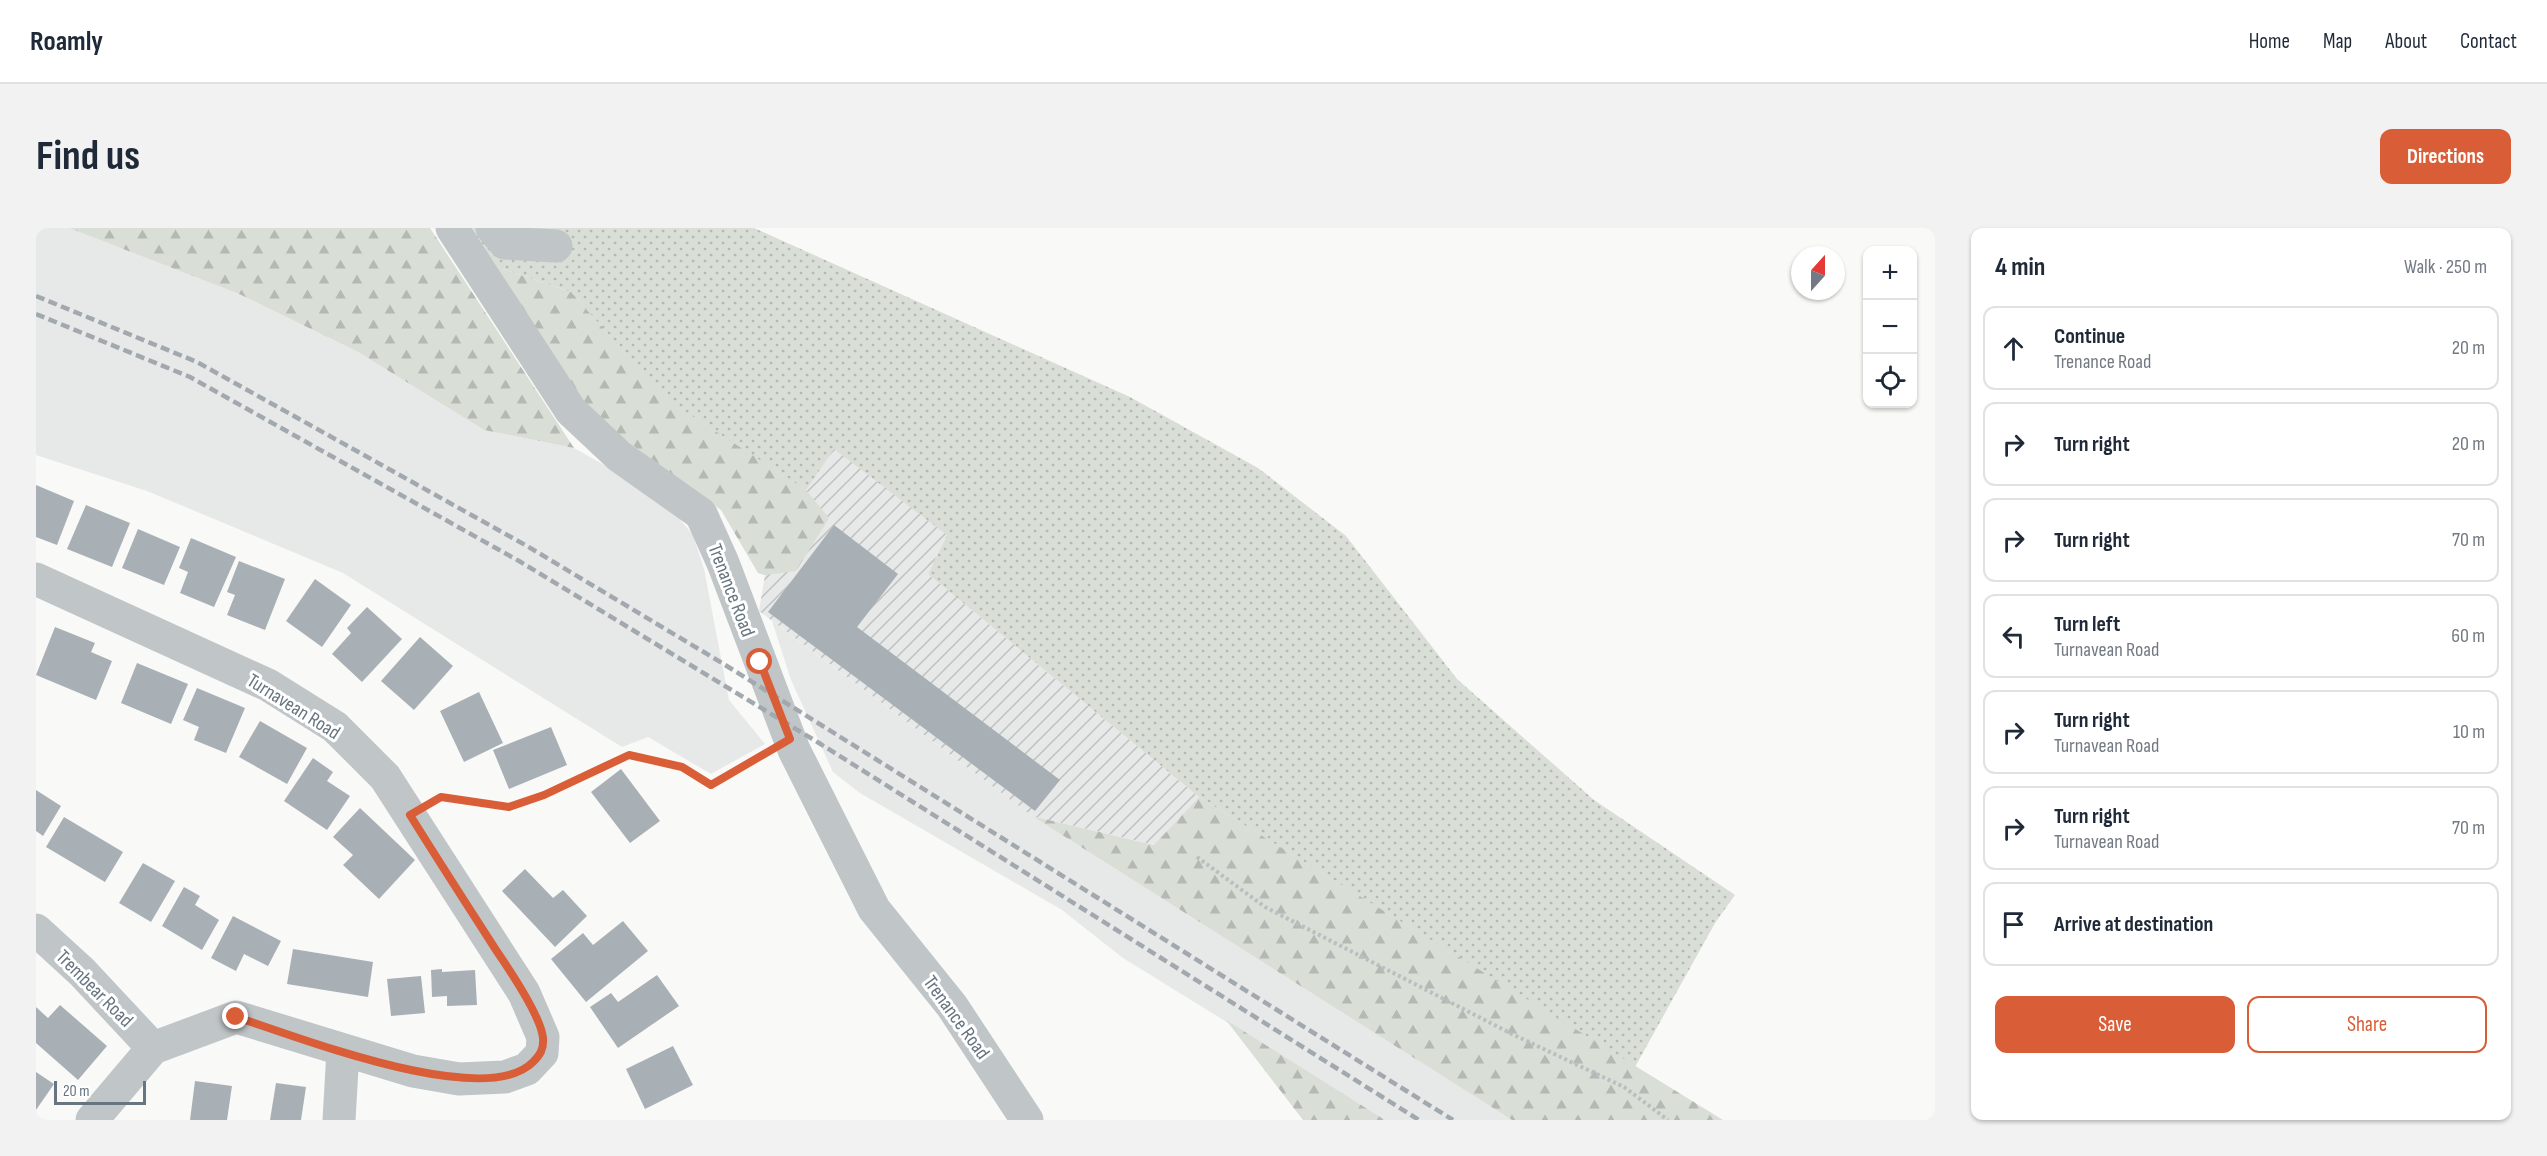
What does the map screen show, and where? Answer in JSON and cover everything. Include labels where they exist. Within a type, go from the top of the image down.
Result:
[{"type":"street","name":"Trenance Road","points":[[452,228],[571,411],[619,456],[701,514],[723,563],[790,739],[874,909],[952,1006],[1027,1120]]},
{"type":"street","points":[[492,228],[506,243],[556,246]]},
{"type":"street","name":"Turnavean Road","points":[[36,579],[268,686],[335,727],[385,777],[524,993],[543,1037],[542,1053],[526,1069],[505,1077],[459,1079],[413,1071],[236,1017],[153,1048],[92,1120]]},
{"type":"street","name":"Trembear Road","points":[[36,930],[82,972],[153,1048]]},
{"type":"street","points":[[339,1120],[343,1051]]},
{"type":"path","points":[[410,815],[441,797],[509,807],[544,795],[629,755],[682,767],[711,785],[790,739]]},
{"type":"path","points":[[1197,857],[1266,907],[1514,1035],[1624,1087],[1668,1120]]},
{"type":"shaded area","points":[[36,228],[69,228],[239,294],[358,352],[484,430],[574,448],[620,474],[673,511],[693,535],[704,569],[729,700],[765,744],[711,774],[648,737],[622,747],[343,573],[147,491],[36,455]]},
{"type":"shaded area","points":[[592,343],[762,404],[958,512],[928,574],[1199,797],[1155,845],[1032,816],[759,611],[765,575],[758,573],[756,548]]},
{"type":"shaded area","points":[[772,621],[1032,816],[1512,1120],[1385,1120],[1123,958],[1062,910],[860,793],[833,772],[791,680]]},
{"type":"green space","points":[[69,228],[430,228],[574,448],[484,430],[358,352],[239,294]]},
{"type":"green space","points":[[471,228],[754,228],[1130,397],[1258,468],[1346,536],[1457,679],[1594,800],[1735,895],[1715,923],[1635,1067],[1199,797],[928,574],[947,535],[834,449],[806,490],[665,399],[571,292],[497,267]]},
{"type":"green space","points":[[497,267],[571,292],[666,399],[806,490],[829,518],[796,571],[765,575],[758,573],[721,510],[620,436],[572,392]]},
{"type":"green space","points":[[1199,797],[1723,1120],[1512,1120],[1032,816],[1154,845]]},
{"type":"green space","points":[[1226,1020],[1385,1120],[1303,1120]]},
{"type":"building","points":[[36,485],[74,501],[57,545],[36,537]]},
{"type":"building","points":[[86,505],[130,523],[112,567],[67,549]]},
{"type":"building","points":[[834,525],[898,574],[857,627],[1060,780],[1035,811],[768,612]]},
{"type":"building","points":[[138,529],[180,547],[164,585],[122,568]]},
{"type":"building","points":[[191,538],[236,557],[214,607],[180,593],[188,572],[179,568]]},
{"type":"building","points":[[239,561],[285,579],[265,630],[227,615],[235,595],[227,592]]},
{"type":"building","points":[[315,579],[351,605],[322,647],[286,621]]},
{"type":"building","points":[[367,607],[402,639],[362,682],[332,654],[351,633],[347,628]]},
{"type":"building","points":[[55,627],[95,643],[91,652],[112,661],[96,700],[36,675]]},
{"type":"building","points":[[420,637],[453,666],[414,710],[381,681]]},
{"type":"building","points":[[137,663],[188,684],[171,724],[121,703]]},
{"type":"building","points":[[197,688],[245,708],[226,753],[194,740],[199,727],[183,720]]},
{"type":"building","points":[[479,692],[503,743],[464,762],[440,711]]},
{"type":"building","points":[[260,721],[307,748],[287,784],[239,757]]},
{"type":"building","points":[[551,727],[567,765],[509,789],[493,750]]},
{"type":"building","points":[[313,758],[333,772],[327,781],[350,796],[327,830],[284,801]]},
{"type":"building","points":[[621,769],[660,821],[630,843],[591,792]]},
{"type":"building","points":[[36,790],[61,806],[43,836],[36,831]]},
{"type":"building","points":[[360,808],[415,860],[379,899],[343,865],[353,855],[333,837]]},
{"type":"building","points":[[64,817],[123,852],[105,882],[46,847]]},
{"type":"building","points":[[143,863],[175,881],[151,922],[119,903]]},
{"type":"building","points":[[525,869],[553,898],[563,890],[587,916],[555,947],[502,891]]},
{"type":"building","points":[[184,887],[200,896],[195,905],[219,920],[202,950],[162,926]]},
{"type":"building","points":[[233,916],[281,941],[268,966],[244,954],[236,971],[211,958]]},
{"type":"building","points":[[623,921],[648,951],[586,1002],[551,959],[583,933],[593,945]]},
{"type":"building","points":[[293,949],[373,962],[368,997],[287,984]]},
{"type":"building","points":[[442,969],[442,972],[475,970],[477,1005],[447,1006],[447,996],[432,997],[431,970]]},
{"type":"building","points":[[657,975],[679,1006],[618,1048],[590,1007],[611,993],[618,1002]]},
{"type":"building","points":[[421,976],[425,1013],[391,1016],[387,979]]},
{"type":"building","points":[[60,1005],[107,1046],[78,1080],[36,1043],[36,1007],[48,1018]]},
{"type":"building","points":[[673,1046],[693,1085],[645,1109],[626,1069]]},
{"type":"building","points":[[36,1072],[54,1084],[36,1110]]},
{"type":"building","points":[[195,1081],[232,1086],[227,1120],[190,1120]]},
{"type":"building","points":[[276,1083],[306,1087],[301,1120],[270,1120]]},
{"type":"railway","points":[[36,296],[197,362],[527,546],[722,663],[1453,1120]]},
{"type":"railway","points":[[36,314],[190,377],[519,561],[819,743],[1419,1120]]},
{"type":"route","points":[[236,1017],[413,1071],[459,1079],[505,1077],[526,1069],[542,1053],[543,1037],[524,993],[410,815],[441,797],[509,807],[544,795],[629,755],[682,767],[711,785],[790,739],[760,662]]}]
